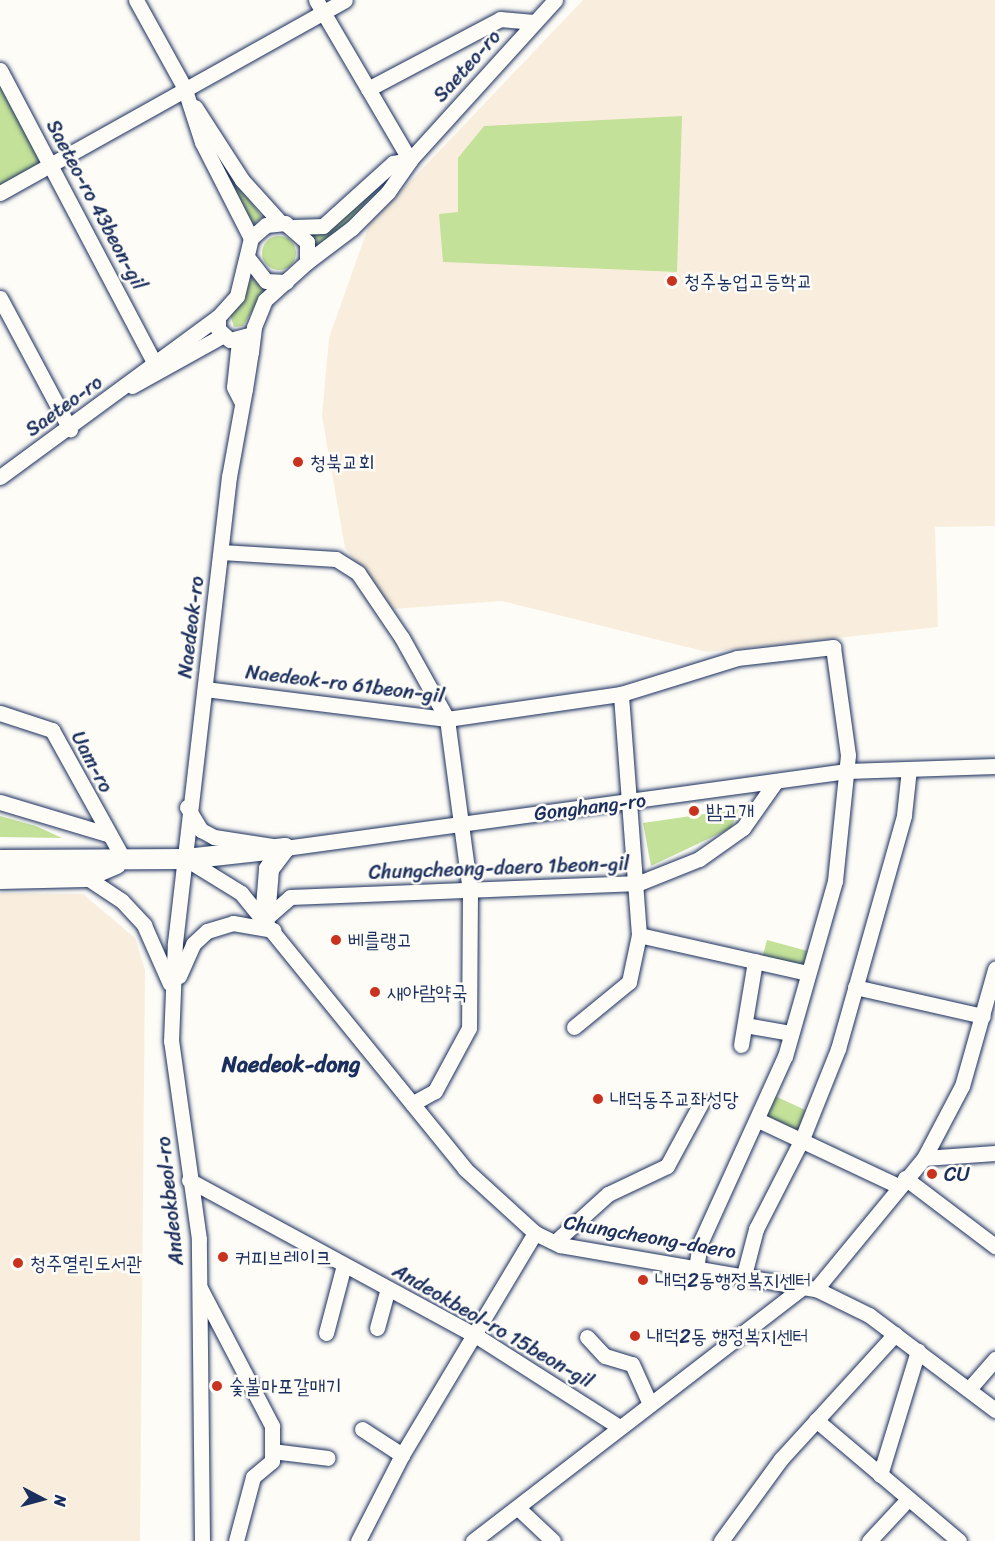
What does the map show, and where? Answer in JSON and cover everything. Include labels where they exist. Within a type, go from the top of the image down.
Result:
[{"type":"main road","name":"Gonghang-ro","points":[[0,860],[186,859],[285,848]]},
{"type":"main road","points":[[269,925],[269,869],[285,848]]},
{"type":"main road","points":[[0,879],[86,877],[124,860]]},
{"type":"street","points":[[136,0],[184,87],[202,142],[252,238]]},
{"type":"street","points":[[0,193],[52,165],[319,6],[345,0]]},
{"type":"street","name":"Saeteo-ro","points":[[307,261],[352,228],[410,160],[555,0]]},
{"type":"street","points":[[123,389],[153,360],[218,317],[237,296],[252,238],[266,225],[323,226],[393,163],[410,160],[319,6]]},
{"type":"street","points":[[368,89],[500,18],[534,22]]},
{"type":"street","name":"Saeteo-ro 43beon-gil","points":[[0,70],[153,360]]},
{"type":"street","points":[[191,103],[242,180],[307,242],[307,261],[286,282],[266,281],[248,258]]},
{"type":"street","name":"Naedeok-ro","points":[[186,859],[187,807],[205,689],[241,401],[246,337],[265,300],[286,282]]},
{"type":"street","points":[[0,298],[70,429]]},
{"type":"street","points":[[218,317],[222,336]]},
{"type":"street","points":[[123,389],[222,336],[246,337]]},
{"type":"street","name":"Saeteo-ro","points":[[0,477],[123,389]]},
{"type":"street","points":[[221,552],[336,559],[358,573],[402,638],[447,719],[470,892],[469,1028],[435,1091],[412,1104]]},
{"type":"street","name":"Naedeok-ro 61beon-gil","points":[[205,689],[447,719],[621,694],[737,658],[833,647],[847,771]]},
{"type":"street","points":[[574,1027],[629,982],[639,935],[639,884],[628,802],[621,694]]},
{"type":"street","name":"Uam-ro","points":[[0,713],[52,730],[107,834],[124,860]]},
{"type":"street","name":"Gonghang-ro","points":[[285,848],[847,771],[995,766]]},
{"type":"street","points":[[744,1275],[756,1229],[802,1139],[838,1049],[904,815],[909,769]]},
{"type":"street","points":[[696,1267],[700,1243],[758,1120],[791,1033],[835,881],[847,771]]},
{"type":"street","name":"Chungcheong-daero 1beon-gil","points":[[269,925],[290,897],[639,884],[699,859],[743,828],[776,781]]},
{"type":"street","points":[[0,802],[107,834]]},
{"type":"street","points":[[187,807],[201,830],[214,837],[285,848]]},
{"type":"street","name":"Chungcheong-daero","points":[[186,859],[231,885],[269,925],[465,1169],[535,1233],[555,1242],[810,1287],[895,1334],[995,1410]]},
{"type":"street","name":"Andeokbeol-ro","points":[[186,859],[173,993],[171,1041],[199,1239],[202,1541]]},
{"type":"street","points":[[86,877],[122,901],[144,925],[173,993]]},
{"type":"street","points":[[173,993],[193,944],[207,931],[233,923],[269,925]]},
{"type":"street","points":[[639,935],[807,973]]},
{"type":"street","points":[[741,1045],[755,961]]},
{"type":"street","points":[[473,1541],[519,1508],[618,1426],[810,1287],[924,1158],[962,1086],[995,969]]},
{"type":"street","points":[[855,987],[983,1016]]},
{"type":"street","points":[[745,1025],[791,1033]]},
{"type":"street","points":[[555,1242],[608,1194],[666,1166],[701,1103]]},
{"type":"street","points":[[758,1120],[901,1182],[995,1246]]},
{"type":"street","points":[[924,1158],[995,1153]]},
{"type":"street","name":"Andeokbeol-ro 15beon-gil","points":[[189,1180],[474,1335],[618,1426]]},
{"type":"street","points":[[358,1541],[402,1455],[535,1233]]},
{"type":"street","points":[[326,1333],[344,1265]]},
{"type":"street","points":[[199,1285],[272,1426],[272,1461],[253,1477],[236,1541]]},
{"type":"street","points":[[377,1328],[388,1288]]},
{"type":"street","points":[[721,1541],[816,1420],[895,1334]]},
{"type":"street","points":[[587,1337],[605,1356],[632,1364],[650,1404]]},
{"type":"street","points":[[880,1475],[918,1351]]},
{"type":"street","points":[[969,1389],[995,1359]]},
{"type":"street","points":[[816,1420],[959,1541]]},
{"type":"street","points":[[362,1429],[402,1455]]},
{"type":"street","points":[[272,1451],[328,1458]]},
{"type":"street","points":[[869,1541],[908,1499]]},
{"type":"street","points":[[519,1508],[553,1541]]},
{"type":"shaded area","name":"청주농업고등학교","points":[[583,0],[995,0],[995,526],[935,527],[938,627],[707,652],[502,601],[392,609],[345,548],[322,416],[329,338],[369,225]]},
{"type":"shaded area","points":[[0,893],[83,894],[135,938],[145,970],[140,1541],[0,1541]]},
{"type":"green space","points":[[0,80],[40,152],[39,163],[0,186]]},
{"type":"green space","points":[[682,116],[677,272],[443,262],[439,214],[458,212],[458,158],[484,126]]},
{"type":"green space","points":[[213,150],[262,217],[254,224],[242,207]]},
{"type":"green space","points":[[385,179],[350,222],[313,248],[309,234],[337,224]]},
{"type":"green space","points":[[279,236],[291,241],[296,253],[291,265],[279,270],[267,265],[262,253],[267,241]]},
{"type":"green space","points":[[252,278],[266,288],[243,326],[234,327],[230,314]]},
{"type":"green space","points":[[739,809],[731,828],[651,866],[643,823]]},
{"type":"green space","points":[[0,816],[36,826],[62,838],[0,837]]},
{"type":"green space","points":[[767,940],[809,951],[804,968],[763,956]]},
{"type":"green space","points":[[775,1096],[809,1112],[800,1133],[765,1117]]},
{"type":"place","name":"청주농업고등학교","points":[[672,281]]},
{"type":"place","name":"청북교회","points":[[298,462]]},
{"type":"place","name":"밤고개","points":[[694,811]]},
{"type":"place","name":"베를랭고","points":[[336,940]]},
{"type":"place","name":"새아람약국","points":[[375,992]]},
{"type":"place","name":"내덕동주교좌성당","points":[[598,1099]]},
{"type":"place","name":"CU","points":[[932,1174]]},
{"type":"place","name":"커피브레이크","points":[[223,1257]]},
{"type":"place","name":"청주열린도서관","points":[[18,1263]]},
{"type":"place","name":"내덕2동행정복지센터","points":[[643,1280]]},
{"type":"place","name":"내덕2동 행정복지센터","points":[[635,1336]]},
{"type":"place","name":"숯불마포갈매기","points":[[217,1386]]},
{"type":"district","name":"Naedeok-dong","points":[[291,1065]]}]
